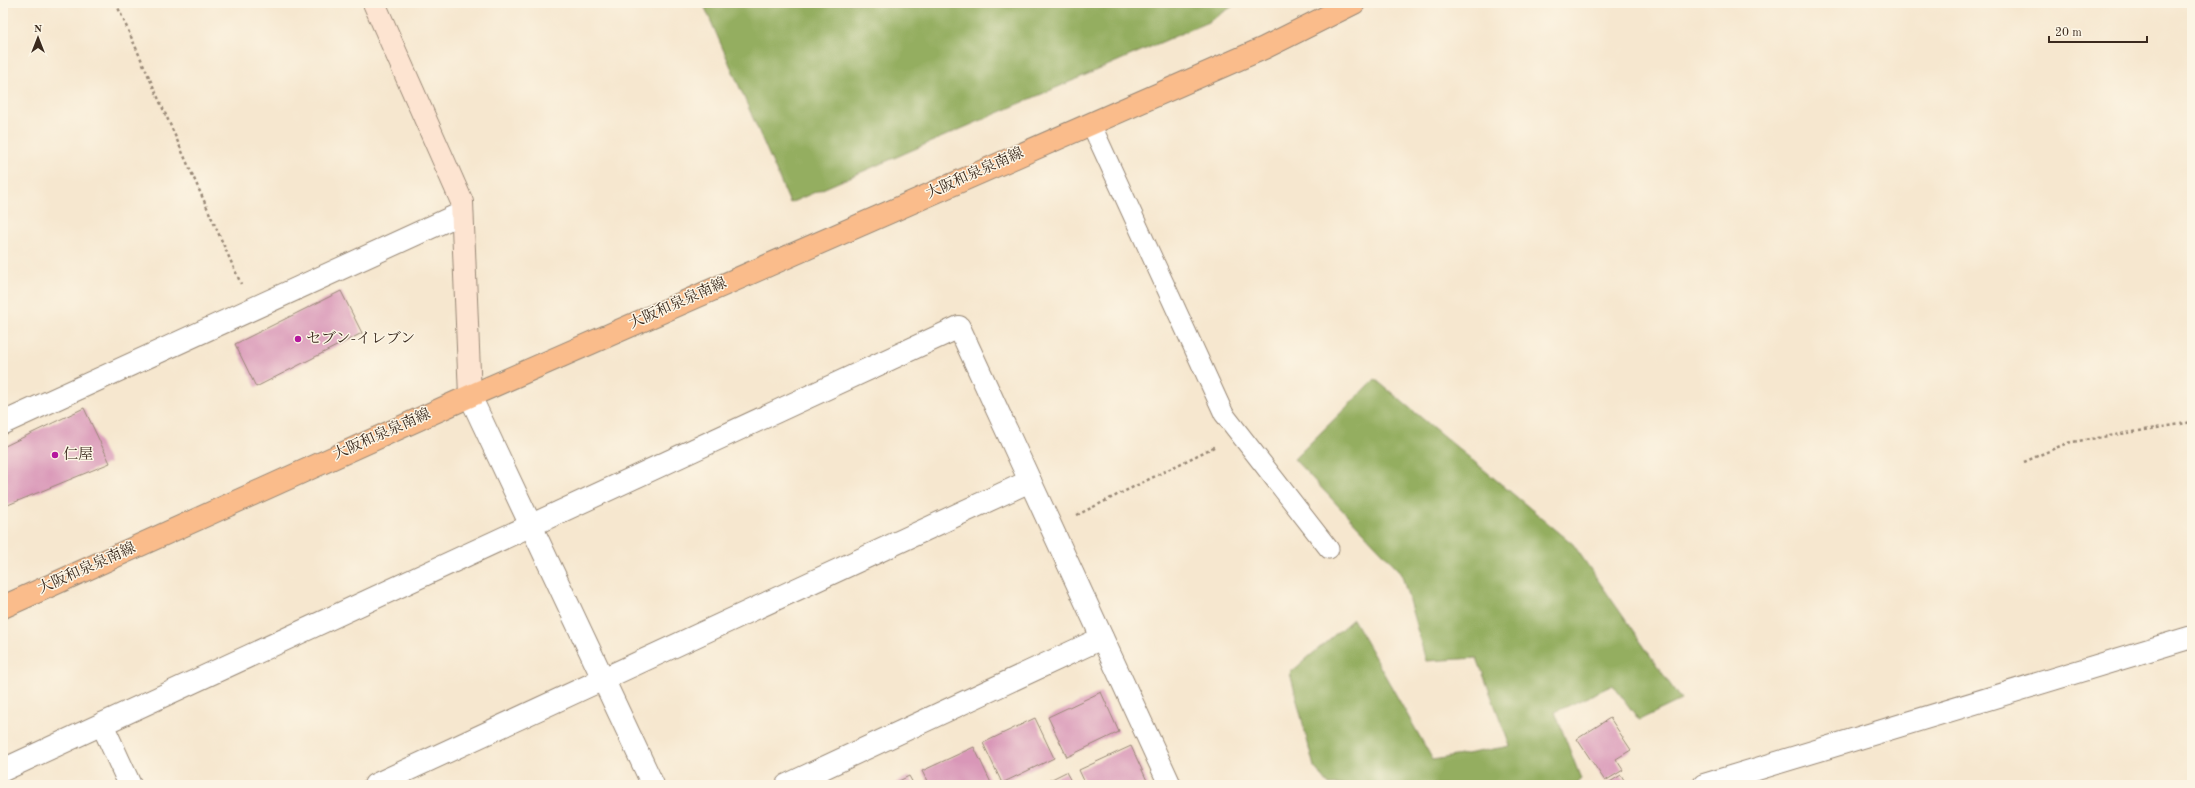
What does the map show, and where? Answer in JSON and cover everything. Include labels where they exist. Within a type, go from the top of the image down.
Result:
[{"type":"main road","name":"大阪和泉泉南線","points":[[3,607],[470,396],[1264,48],[1354,3]]},
{"type":"street","points":[[374,3],[462,202],[470,396],[653,785]]},
{"type":"street","points":[[3,423],[462,212]]},
{"type":"street","points":[[3,770],[959,327],[1170,785]]},
{"type":"street","points":[[375,785],[1030,481]]},
{"type":"street","points":[[1704,785],[2192,637]]},
{"type":"street","points":[[787,785],[1102,638]]},
{"type":"street","points":[[102,724],[130,785]]},
{"type":"lane","points":[[1091,124],[1224,414],[1329,550]]},
{"type":"path","points":[[116,3],[252,309]]},
{"type":"path","points":[[2024,462],[2066,443],[2192,422]]},
{"type":"path","points":[[1052,528],[1240,434]]},
{"type":"green space","points":[[703,3],[1238,3],[1208,22],[790,203]]},
{"type":"green space","points":[[1375,379],[1573,544],[1681,700],[1639,720],[1613,685],[1555,712],[1581,779],[1575,785],[1329,785],[1314,767],[1290,673],[1353,619],[1433,760],[1510,746],[1477,658],[1426,661],[1401,572],[1294,459]]},
{"type":"building","name":"セブン-イレブン","points":[[341,291],[362,333],[256,387],[235,344]]},
{"type":"building","name":"仁屋","points":[[84,408],[110,463],[3,507],[3,447]]},
{"type":"building","points":[[1101,692],[1119,732],[1067,757],[1048,717]]},
{"type":"building","points":[[1035,718],[1054,758],[1002,783],[983,743]]},
{"type":"building","points":[[1610,718],[1631,750],[1616,759],[1623,770],[1605,781],[1577,739]]},
{"type":"building","points":[[1131,746],[1149,785],[1086,785],[1079,770]]},
{"type":"building","points":[[974,747],[992,785],[929,785],[922,771]]},
{"type":"building","points":[[1066,772],[1073,785],[1040,785]]},
{"type":"building","points":[[1621,775],[1627,785],[1605,785]]},
{"type":"building","points":[[909,776],[914,785],[891,785]]},
{"type":"place","name":"セブン-イレブン","points":[[298,339]]},
{"type":"place","name":"仁屋","points":[[55,455]]}]
